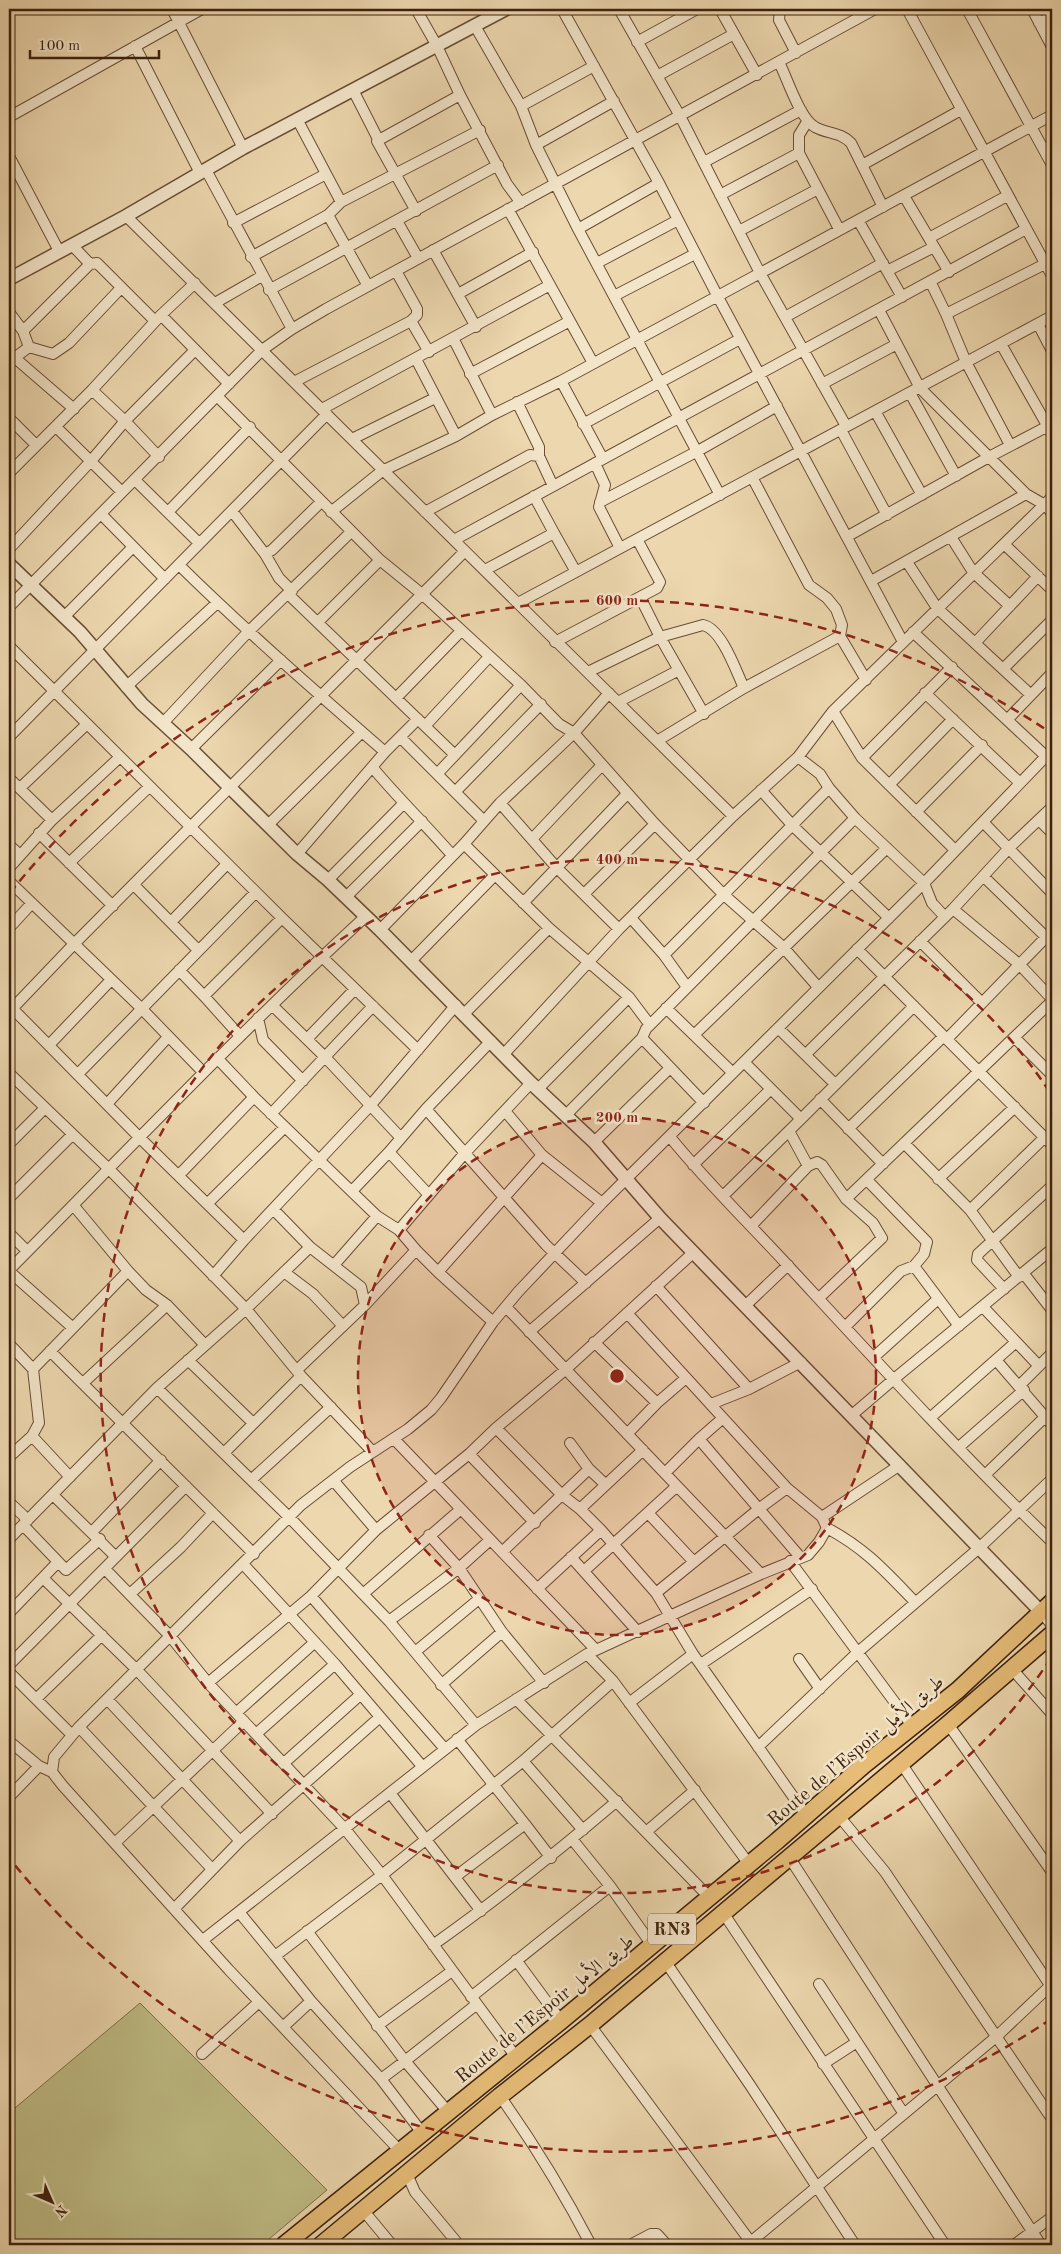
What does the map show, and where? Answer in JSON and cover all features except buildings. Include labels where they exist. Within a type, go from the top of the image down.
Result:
[{"type":"highway","name":"Route de l’Espoir طريق الأمل","points":[[284,2245],[561,2021],[975,1676],[1047,1607]]},
{"type":"highway","name":"RN3","points":[[321,2245],[839,1816],[1052,1634]]},
{"type":"street","points":[[172,9],[244,148]]},
{"type":"street","points":[[9,117],[202,9]]},
{"type":"street","points":[[416,9],[437,46],[460,95],[521,203]]},
{"type":"street","points":[[9,279],[126,216],[297,119],[506,9]]},
{"type":"street","points":[[562,9],[659,182],[740,339],[848,536],[903,642]]},
{"type":"street","points":[[619,9],[680,116],[760,273],[804,350],[887,515]]},
{"type":"street","points":[[637,42],[696,9]]},
{"type":"street","points":[[720,9],[757,75]]},
{"type":"street","points":[[780,9],[779,20],[796,53]]},
{"type":"street","points":[[9,607],[159,457],[262,350],[292,330],[418,258],[875,9]]},
{"type":"street","points":[[907,9],[1052,276]]},
{"type":"street","points":[[966,9],[1052,164]]},
{"type":"street","points":[[1032,9],[1052,47]]},
{"type":"street","points":[[1039,23],[1052,16]]},
{"type":"street","points":[[475,26],[521,106],[536,145],[578,230],[597,263],[658,383],[720,495]]},
{"type":"street","points":[[657,76],[734,34]]},
{"type":"street","points":[[135,46],[292,330]]},
{"type":"street","points":[[779,62],[807,122],[818,129],[846,138],[883,207]]},
{"type":"street","points":[[521,106],[594,66]]},
{"type":"street","points":[[354,90],[378,139],[377,144],[416,211]]},
{"type":"street","points":[[378,139],[460,95]]},
{"type":"street","points":[[536,145],[614,101]]},
{"type":"street","points":[[704,162],[801,110]]},
{"type":"street","points":[[862,165],[961,110]]},
{"type":"street","points":[[331,512],[382,471],[456,436],[492,415],[561,381],[1052,114]]},
{"type":"street","points":[[297,119],[341,202]]},
{"type":"street","points":[[807,122],[799,135],[799,154],[840,230]]},
{"type":"street","points":[[251,257],[328,215],[341,202],[480,130]]},
{"type":"street","points":[[720,195],[799,154]]},
{"type":"street","points":[[9,156],[59,251]]},
{"type":"street","points":[[269,290],[498,165]]},
{"type":"street","points":[[233,223],[326,174]]},
{"type":"street","points":[[578,230],[659,182]]},
{"type":"street","points":[[739,231],[818,189]]},
{"type":"street","points":[[904,196],[949,272]]},
{"type":"street","points":[[785,317],[932,242],[1007,196]]},
{"type":"street","points":[[508,209],[593,363]]},
{"type":"street","points":[[328,215],[368,286]]},
{"type":"street","points":[[126,216],[733,816]]},
{"type":"street","points":[[597,263],[678,220]]},
{"type":"street","points":[[858,220],[902,297]]},
{"type":"street","points":[[397,221],[418,258]]},
{"type":"street","points":[[454,540],[1026,229]]},
{"type":"street","points":[[72,245],[90,264]]},
{"type":"street","points":[[433,250],[476,326]]},
{"type":"street","points":[[458,294],[532,252]]},
{"type":"street","points":[[614,296],[695,254]]},
{"type":"street","points":[[23,331],[90,264],[97,263],[121,288],[195,350],[229,384]]},
{"type":"street","points":[[946,314],[1045,264]]},
{"type":"street","points":[[294,382],[411,321],[416,315],[416,310],[396,271]]},
{"type":"street","points":[[215,303],[262,276]]},
{"type":"street","points":[[930,281],[966,362],[1010,445]]},
{"type":"street","points":[[9,473],[74,409],[158,318],[195,284]]},
{"type":"street","points":[[9,737],[232,511],[324,412],[550,285]]},
{"type":"street","points":[[29,347],[53,354],[63,348],[121,288]]},
{"type":"street","points":[[879,310],[897,344],[915,391],[956,476]]},
{"type":"street","points":[[9,312],[23,331],[29,347]]},
{"type":"street","points":[[518,603],[1052,316]]},
{"type":"street","points":[[411,321],[428,352]]},
{"type":"street","points":[[470,374],[570,321]]},
{"type":"street","points":[[1038,324],[1052,351]]},
{"type":"street","points":[[453,338],[492,415]]},
{"type":"street","points":[[583,424],[740,339]]},
{"type":"street","points":[[822,384],[897,344]]},
{"type":"street","points":[[848,536],[1010,445],[1051,428],[1001,344]]},
{"type":"street","points":[[29,347],[12,360],[74,409]]},
{"type":"street","points":[[9,549],[90,462],[125,421],[195,350]]},
{"type":"street","points":[[416,359],[456,436]]},
{"type":"street","points":[[561,381],[599,461],[605,485],[599,507],[620,548]]},
{"type":"street","points":[[92,390],[159,457]]},
{"type":"street","points":[[915,391],[989,457],[1026,494],[1048,509]]},
{"type":"street","points":[[217,396],[250,427],[321,502],[380,560],[422,595],[521,685],[559,724],[574,733],[655,824],[723,894],[754,919],[783,947],[818,988]]},
{"type":"street","points":[[352,439],[435,398]]},
{"type":"street","points":[[517,402],[539,447],[539,456],[553,486]]},
{"type":"street","points":[[600,502],[696,452],[777,406]]},
{"type":"street","points":[[875,411],[922,495]]},
{"type":"street","points":[[9,418],[36,445]]},
{"type":"street","points":[[56,427],[122,492]]},
{"type":"street","points":[[168,512],[250,427]]},
{"type":"street","points":[[424,512],[530,455],[539,456]]},
{"type":"street","points":[[752,478],[809,585],[827,598],[836,608],[842,625],[840,636],[866,680]]},
{"type":"street","points":[[135,480],[199,543]]},
{"type":"street","points":[[872,581],[1026,494]]},
{"type":"street","points":[[534,496],[576,572]]},
{"type":"street","points":[[504,1054],[619,929],[733,816],[798,757],[833,711],[973,572],[1004,544],[1048,509],[1052,497]]},
{"type":"street","points":[[265,554],[272,550],[321,502]]},
{"type":"street","points":[[232,511],[265,554],[290,593],[455,755]]},
{"type":"street","points":[[100,514],[165,579]]},
{"type":"street","points":[[163,723],[248,632],[351,532]]},
{"type":"street","points":[[485,570],[554,533]]},
{"type":"street","points":[[951,537],[973,572],[1010,606]]},
{"type":"street","points":[[555,642],[657,588],[660,582],[637,539]]},
{"type":"street","points":[[1004,544],[1052,590]]},
{"type":"street","points":[[65,616],[133,547]]},
{"type":"street","points":[[244,1240],[140,1139],[78,1074],[10,1009],[465,551]]},
{"type":"street","points":[[318,622],[380,560]]},
{"type":"street","points":[[907,562],[937,608],[1031,695]]},
{"type":"street","points":[[9,564],[65,616],[126,687],[297,854],[328,880],[380,930],[535,1086],[594,1142],[660,1218],[852,1415],[978,1549],[1047,1607],[1052,1626]]},
{"type":"street","points":[[178,565],[248,632],[322,694],[385,752]]},
{"type":"street","points":[[975,643],[1038,576]]},
{"type":"street","points":[[640,597],[678,670],[704,714]]},
{"type":"street","points":[[126,687],[217,603]]},
{"type":"street","points":[[1003,670],[1052,620]]},
{"type":"street","points":[[588,672],[660,637],[694,626],[708,626],[723,644],[744,688]]},
{"type":"street","points":[[396,698],[461,631]]},
{"type":"street","points":[[52,1772],[54,1757],[76,1731],[289,1517],[333,1480],[420,1420],[442,1398],[493,1322],[555,1252],[924,883],[1020,783],[1050,756],[913,632]]},
{"type":"street","points":[[657,741],[744,688],[840,636]]},
{"type":"street","points":[[11,653],[55,692],[227,864],[418,1050]]},
{"type":"street","points":[[297,854],[400,736],[421,723],[489,657]]},
{"type":"street","points":[[191,749],[281,660]]},
{"type":"street","points":[[862,758],[952,667]]},
{"type":"street","points":[[618,702],[678,670]]},
{"type":"street","points":[[1008,719],[1052,673]]},
{"type":"street","points":[[438,773],[521,685]]},
{"type":"street","points":[[380,930],[464,844],[483,820],[574,733],[609,693]]},
{"type":"street","points":[[925,693],[1020,783]]},
{"type":"street","points":[[456,791],[541,704]]},
{"type":"street","points":[[833,711],[862,758],[955,850]]},
{"type":"street","points":[[889,785],[953,719]]},
{"type":"street","points":[[20,788],[87,724]]},
{"type":"street","points":[[268,825],[362,732]]},
{"type":"street","points":[[400,736],[483,820]]},
{"type":"street","points":[[916,812],[982,745]]},
{"type":"street","points":[[9,868],[52,820],[120,757]]},
{"type":"street","points":[[798,757],[820,774],[829,788],[856,818],[924,883],[932,903],[945,917]]},
{"type":"street","points":[[532,839],[602,765]]},
{"type":"street","points":[[373,768],[403,804],[422,821],[452,855]]},
{"type":"street","points":[[9,778],[52,820]]},
{"type":"street","points":[[69,863],[149,786]]},
{"type":"street","points":[[664,955],[829,788]]},
{"type":"street","points":[[761,790],[793,826],[889,918]]},
{"type":"street","points":[[523,904],[627,794]]},
{"type":"street","points":[[500,803],[557,868],[619,929]]},
{"type":"street","points":[[328,880],[403,804]]},
{"type":"street","points":[[806,1054],[953,909],[1010,847],[1052,807]]},
{"type":"street","points":[[566,1115],[642,1038],[650,1025],[666,1008],[856,818]]},
{"type":"street","points":[[1039,820],[1052,833]]},
{"type":"street","points":[[346,897],[422,821]]},
{"type":"street","points":[[983,822],[1010,847],[1052,893]]},
{"type":"street","points":[[584,894],[655,824]]},
{"type":"street","points":[[40,833],[113,906]]},
{"type":"street","points":[[9,844],[20,855]]},
{"type":"street","points":[[464,844],[523,904],[628,997],[650,1025]]},
{"type":"street","points":[[694,1035],[887,848]]},
{"type":"street","points":[[171,922],[227,864]]},
{"type":"street","points":[[411,962],[495,875]]},
{"type":"street","points":[[848,1129],[982,1003],[1049,934],[984,877]]},
{"type":"street","points":[[9,881],[141,1008],[203,1072]]},
{"type":"street","points":[[134,885],[198,950]]},
{"type":"street","points":[[78,1074],[256,892]]},
{"type":"street","points":[[9,928],[32,903]]},
{"type":"street","points":[[846,1199],[1015,1038],[1052,1000],[1020,965],[953,909]]},
{"type":"street","points":[[73,1328],[9,1270],[110,1170],[217,1058],[365,917]]},
{"type":"street","points":[[204,996],[282,918]]},
{"type":"street","points":[[631,918],[664,955],[687,987]]},
{"type":"street","points":[[213,1276],[244,1240],[369,1107],[418,1050],[549,928]]},
{"type":"street","points":[[920,941],[982,1003]]},
{"type":"street","points":[[857,949],[1048,1141],[970,1210]]},
{"type":"street","points":[[179,970],[240,1036]]},
{"type":"street","points":[[48,1045],[111,980]]},
{"type":"street","points":[[306,1040],[355,989]]},
{"type":"street","points":[[400,1230],[464,1154],[505,1111],[535,1086],[628,997]]},
{"type":"street","points":[[272,1005],[325,1057],[369,1107],[401,1138]]},
{"type":"street","points":[[271,1114],[373,1006]]},
{"type":"street","points":[[723,1196],[914,1006]]},
{"type":"street","points":[[666,1008],[733,1073]]},
{"type":"street","points":[[258,1018],[263,1040],[303,1081]]},
{"type":"street","points":[[778,1028],[834,1084]]},
{"type":"street","points":[[107,1104],[168,1037]]},
{"type":"street","points":[[642,1038],[704,1103]]},
{"type":"street","points":[[1015,1038],[1052,1075]]},
{"type":"street","points":[[352,1191],[491,1041]]},
{"type":"street","points":[[217,1058],[284,1127],[377,1216],[400,1230],[416,1250],[438,1272],[493,1322]]},
{"type":"street","points":[[744,1062],[801,1119]]},
{"type":"street","points":[[594,1142],[670,1068]]},
{"type":"street","points":[[11,1080],[45,1108],[110,1170],[246,1309],[300,1373],[373,1452]]},
{"type":"street","points":[[693,1166],[771,1089]]},
{"type":"street","points":[[179,1175],[254,1097]]},
{"type":"street","points":[[820,1099],[883,1164]]},
{"type":"street","points":[[938,1179],[1015,1107]]},
{"type":"street","points":[[9,1144],[45,1108]]},
{"type":"street","points":[[426,1109],[546,1245],[586,1283]]},
{"type":"street","points":[[505,1111],[542,1155],[602,1204]]},
{"type":"street","points":[[208,1203],[284,1127]]},
{"type":"street","points":[[789,1131],[808,1166]]},
{"type":"street","points":[[9,1198],[72,1135]]},
{"type":"street","points":[[670,1137],[693,1166],[752,1225],[930,1418],[1052,1542]]},
{"type":"street","points":[[904,1143],[970,1210],[990,1240],[1021,1276],[1051,1306]]},
{"type":"street","points":[[389,1152],[429,1195]]},
{"type":"street","points":[[438,1272],[542,1155]]},
{"type":"street","points":[[752,1225],[808,1166],[817,1162],[822,1165],[846,1199],[873,1223],[882,1238],[819,1298]]},
{"type":"street","points":[[845,1327],[901,1271],[914,1266],[928,1247],[927,1242],[866,1180]]},
{"type":"street","points":[[1004,1289],[976,1258],[990,1240],[1052,1186]]},
{"type":"street","points":[[74,1206],[128,1271],[146,1290],[167,1305],[205,1345]]},
{"type":"street","points":[[274,1210],[310,1247],[361,1287],[365,1305]]},
{"type":"street","points":[[334,1265],[377,1216]]},
{"type":"street","points":[[530,1332],[660,1218]]},
{"type":"street","points":[[9,1233],[27,1251]]},
{"type":"street","points":[[9,1539],[157,1388],[246,1309],[310,1247]]},
{"type":"street","points":[[852,1415],[894,1378],[1052,1249]]},
{"type":"street","points":[[224,1453],[416,1250]]},
{"type":"street","points":[[208,1683],[311,1596],[376,1530],[469,1454],[496,1428],[565,1370],[694,1252]]},
{"type":"street","points":[[746,1305],[788,1264]]},
{"type":"street","points":[[914,1266],[959,1326]]},
{"type":"street","points":[[33,1369],[128,1271]]},
{"type":"street","points":[[284,1272],[313,1294],[343,1326]]},
{"type":"street","points":[[656,1286],[749,1389]]},
{"type":"street","points":[[874,1357],[938,1299]]},
{"type":"street","points":[[83,1383],[167,1305]]},
{"type":"street","points":[[506,1307],[761,1574]]},
{"type":"street","points":[[983,1307],[1039,1366]]},
{"type":"street","points":[[627,1313],[787,1488],[822,1517],[827,1528],[870,1556],[915,1602]]},
{"type":"street","points":[[594,1342],[656,1403]]},
{"type":"street","points":[[930,1418],[1016,1342]]},
{"type":"street","points":[[9,1344],[33,1369],[39,1415],[39,1423],[32,1436],[9,1458]]},
{"type":"street","points":[[50,1351],[254,1554]]},
{"type":"street","points":[[959,1448],[1022,1388],[1052,1353]]},
{"type":"street","points":[[188,1360],[253,1423]]},
{"type":"street","points":[[985,1475],[1049,1421],[996,1360]]},
{"type":"street","points":[[712,1404],[749,1389],[801,1362]]},
{"type":"street","points":[[627,1434],[656,1403],[686,1378]]},
{"type":"street","points":[[157,1388],[289,1517],[389,1620],[476,1725]]},
{"type":"street","points":[[251,1480],[331,1407]]},
{"type":"street","points":[[665,1473],[723,1418]]},
{"type":"street","points":[[496,1428],[562,1495],[580,1509],[601,1530],[656,1593],[694,1654],[806,1815]]},
{"type":"street","points":[[32,1436],[70,1477]]},
{"type":"street","points":[[394,1439],[537,1589],[592,1652],[749,1864]]},
{"type":"street","points":[[699,1439],[801,1558]]},
{"type":"street","points":[[570,1443],[589,1469],[605,1484]]},
{"type":"street","points":[[580,1509],[643,1450]]},
{"type":"street","points":[[469,1454],[535,1523]]},
{"type":"street","points":[[9,1502],[66,1570],[161,1460]]},
{"type":"street","points":[[822,1517],[900,1465]]},
{"type":"street","points":[[502,1552],[535,1523],[589,1469]]},
{"type":"street","points":[[758,1747],[858,1652],[978,1549],[1052,1479]]},
{"type":"street","points":[[333,1480],[376,1530]]},
{"type":"street","points":[[9,1665],[186,1486]]},
{"type":"street","points":[[584,1571],[677,1486]]},
{"type":"street","points":[[656,1593],[787,1488]]},
{"type":"street","points":[[53,1495],[96,1535],[116,1557]]},
{"type":"street","points":[[363,1594],[461,1509]]},
{"type":"street","points":[[130,1594],[181,1547],[213,1513]]},
{"type":"street","points":[[648,1513],[694,1562]]},
{"type":"street","points":[[204,1940],[476,1725],[592,1652],[761,1574],[808,1555],[819,1542],[827,1528]]},
{"type":"street","points":[[537,1589],[601,1530]]},
{"type":"street","points":[[429,1535],[458,1568],[502,1632],[544,1683]]},
{"type":"street","points":[[389,1620],[458,1568],[490,1540]]},
{"type":"street","points":[[571,1557],[638,1632]]},
{"type":"street","points":[[790,1561],[913,1727]]},
{"type":"street","points":[[9,1613],[58,1562]]},
{"type":"street","points":[[243,1564],[336,1664],[360,1695],[422,1766]]},
{"type":"street","points":[[105,1569],[170,1636],[208,1683],[345,1829],[382,1875],[516,2057]]},
{"type":"street","points":[[43,1578],[136,1670],[272,1814]]},
{"type":"street","points":[[701,1664],[812,1589]]},
{"type":"street","points":[[311,1596],[445,1748]]},
{"type":"street","points":[[415,1652],[478,1599]]},
{"type":"street","points":[[441,1685],[502,1632]]},
{"type":"street","points":[[36,1699],[102,1635]]},
{"type":"street","points":[[236,1713],[315,1642]]},
{"type":"street","points":[[629,1703],[694,1654]]},
{"type":"street","points":[[799,1659],[820,1689]]},
{"type":"street","points":[[256,1734],[336,1664]]},
{"type":"street","points":[[1012,1669],[1052,1714]]},
{"type":"street","points":[[9,1672],[36,1699],[76,1731],[154,1805],[212,1869]]},
{"type":"street","points":[[275,1956],[382,1875],[523,1761],[613,1681]]},
{"type":"street","points":[[284,1763],[360,1695]]},
{"type":"street","points":[[107,1699],[240,1841]]},
{"type":"street","points":[[516,1699],[709,1897]]},
{"type":"street","points":[[175,1908],[240,1841],[380,1717]]},
{"type":"street","points":[[116,1842],[244,1722]]},
{"type":"street","points":[[948,1724],[1052,1872]]},
{"type":"street","points":[[457,1739],[492,1786],[551,1858]]},
{"type":"street","points":[[9,1741],[39,1766],[52,1772],[259,2002],[400,2151]]},
{"type":"street","points":[[523,1761],[583,1830]]},
{"type":"street","points":[[590,2024],[750,2244],[996,2037],[1052,1986],[901,1763]]},
{"type":"street","points":[[9,1797],[39,1766]]},
{"type":"street","points":[[646,1832],[695,1790]]},
{"type":"street","points":[[390,1793],[481,1911]]},
{"type":"street","points":[[433,1945],[551,1858],[617,1801]]},
{"type":"street","points":[[839,1816],[885,1872],[1052,2119]]},
{"type":"street","points":[[455,1877],[525,1824]]},
{"type":"street","points":[[572,1839],[610,1886],[652,1945]]},
{"type":"street","points":[[789,1857],[1041,2245]]},
{"type":"street","points":[[381,2079],[405,2062],[516,1960],[610,1886]]},
{"type":"street","points":[[239,1912],[311,2001],[381,2079],[423,2134]]},
{"type":"street","points":[[722,1912],[945,2245]]},
{"type":"street","points":[[307,1931],[405,2062],[449,2113]]},
{"type":"street","points":[[516,1960],[561,2021]]},
{"type":"street","points":[[665,1961],[855,2245]]},
{"type":"street","points":[[377,2026],[452,1971]]},
{"type":"street","points":[[820,1984],[904,2114]]},
{"type":"street","points":[[283,2027],[311,2001]]},
{"type":"street","points":[[202,2054],[259,2002]]},
{"type":"street","points":[[823,2064],[857,2042]]},
{"type":"street","points":[[500,2096],[561,2189],[591,2245]]},
{"type":"street","points":[[407,2174],[415,2192],[459,2245]]},
{"type":"street","points":[[363,2210],[392,2245]]},
{"type":"street","points":[[1014,2245],[1052,2217]]},
{"type":"street","points":[[630,2245],[652,2234],[657,2234],[667,2245]]},
{"type":"shaded area","points":[[140,2003],[327,2190],[262,2245],[9,2245],[9,2113]]}]
